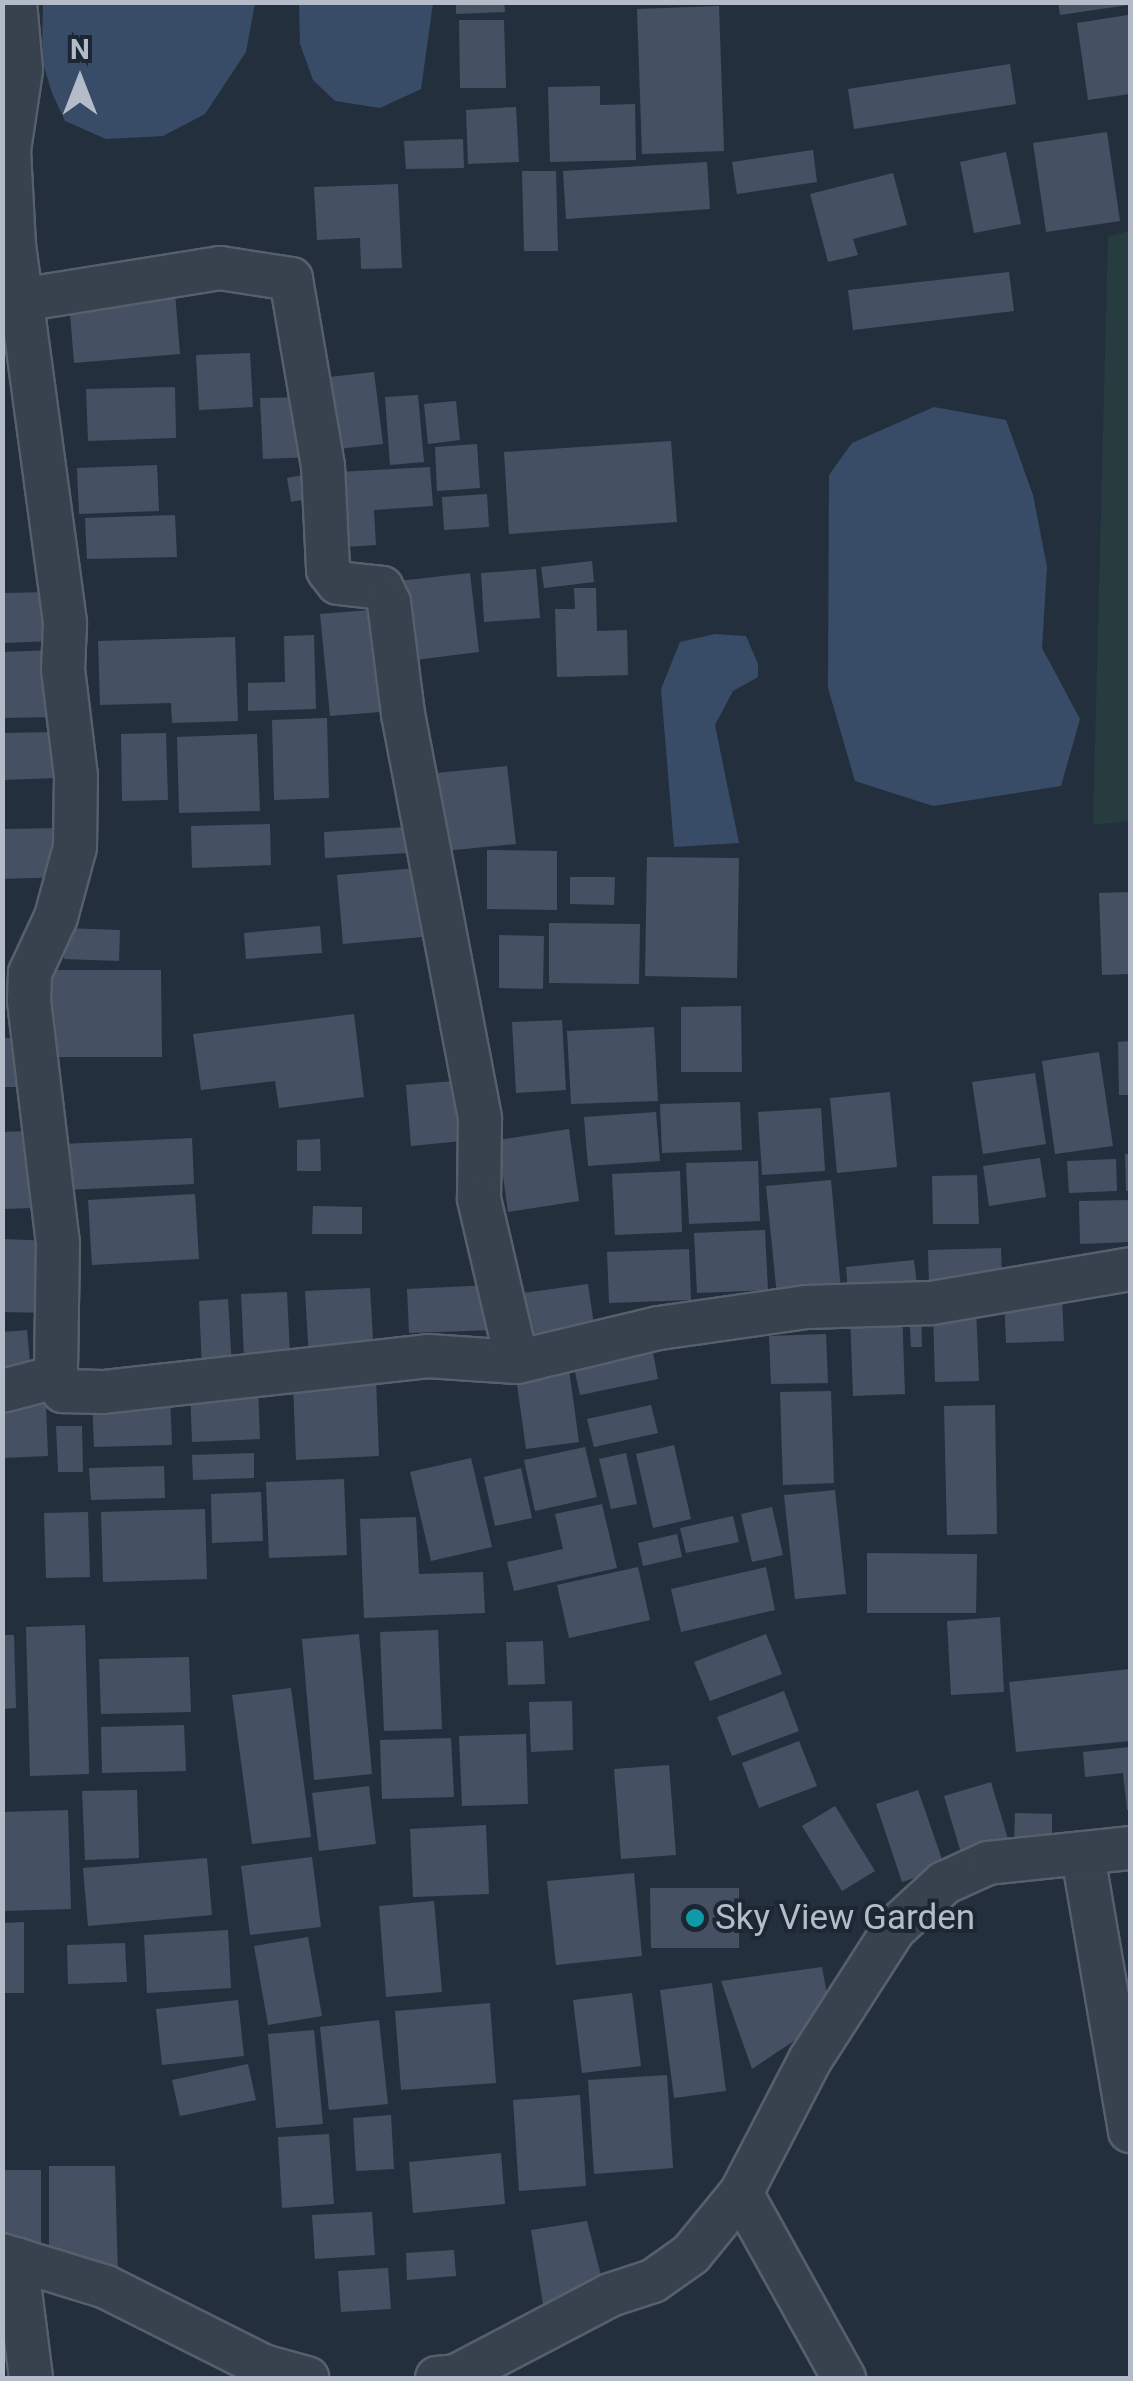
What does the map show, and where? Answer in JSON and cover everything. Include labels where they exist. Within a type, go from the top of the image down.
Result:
[{"type":"street","points":[[15,2],[21,70],[10,150],[12,300],[65,624],[63,669],[76,776],[75,847],[56,917],[30,973],[29,1001],[58,1243],[56,1377],[63,1391],[103,1392],[428,1356],[517,1362],[659,1328],[807,1307],[932,1303],[1088,1271],[1130,1269]]},
{"type":"street","points":[[12,300],[220,268],[291,280],[323,466],[328,570],[338,583],[382,588],[390,603],[403,714],[480,1119],[479,1199],[517,1362]]},
{"type":"street","points":[[2,1391],[56,1377]]},
{"type":"street","points":[[437,2378],[456,2376],[610,2295],[653,2281],[690,2254],[741,2192],[810,2060],[894,1930],[944,1883],[988,1864],[1130,1848]]},
{"type":"street","points":[[1082,1856],[1130,2130]]},
{"type":"street","points":[[741,2192],[844,2378]]},
{"type":"street","points":[[31,2378],[9,2257],[106,2288],[262,2366],[307,2378]]},
{"type":"green space","points":[[1130,231],[1130,821],[1093,825],[1108,236]]},
{"type":"water","points":[[43,2],[255,3],[246,52],[205,114],[163,136],[106,139],[65,121],[52,93],[42,60]]},
{"type":"water","points":[[299,3],[433,3],[421,89],[380,108],[335,101],[313,80],[300,44]]},
{"type":"water","points":[[934,407],[1006,420],[1033,495],[1047,567],[1042,648],[1080,719],[1061,786],[933,806],[855,781],[828,688],[829,475],[852,443]]},
{"type":"water","points":[[715,634],[746,636],[758,664],[758,677],[733,691],[715,725],[739,843],[674,847],[661,689],[680,642]]},
{"type":"building","points":[[456,2],[504,2],[505,12],[456,14]]},
{"type":"building","points":[[1058,2],[1128,2],[1128,5],[1060,15]]},
{"type":"building","points":[[719,6],[724,151],[642,154],[637,9]]},
{"type":"building","points":[[1128,15],[1130,94],[1088,100],[1077,23]]},
{"type":"building","points":[[459,20],[504,20],[506,88],[460,88]]},
{"type":"building","points":[[1010,64],[1016,104],[854,129],[848,89]]},
{"type":"building","points":[[600,86],[600,105],[635,104],[636,160],[550,162],[548,87]]},
{"type":"building","points":[[516,107],[519,162],[468,164],[466,110]]},
{"type":"building","points":[[1107,132],[1120,221],[1046,232],[1033,143]]},
{"type":"building","points":[[463,139],[464,168],[406,169],[404,141]]},
{"type":"building","points":[[813,150],[817,182],[737,194],[732,162]]},
{"type":"building","points":[[1006,152],[1021,224],[974,233],[960,162]]},
{"type":"building","points":[[707,162],[710,209],[566,219],[563,171]]},
{"type":"building","points":[[522,171],[556,171],[558,251],[524,251]]},
{"type":"building","points":[[893,173],[907,225],[853,239],[858,255],[828,262],[810,194]]},
{"type":"building","points":[[398,184],[402,268],[361,269],[360,238],[317,240],[314,187]]},
{"type":"building","points":[[1009,272],[1014,311],[853,330],[848,290]]},
{"type":"building","points":[[175,293],[180,354],[74,363],[69,301]]},
{"type":"building","points":[[250,353],[253,407],[199,410],[196,355]]},
{"type":"building","points":[[374,372],[383,444],[329,450],[320,378]]},
{"type":"building","points":[[175,387],[176,438],[88,441],[86,389]]},
{"type":"building","points":[[418,395],[424,462],[390,465],[385,397]]},
{"type":"building","points":[[309,397],[312,457],[263,459],[260,398]]},
{"type":"building","points":[[456,401],[460,440],[428,444],[424,404]]},
{"type":"building","points":[[671,441],[677,522],[509,534],[504,452]]},
{"type":"building","points":[[477,444],[480,488],[437,491],[435,447]]},
{"type":"building","points":[[157,465],[159,511],[79,514],[77,468]]},
{"type":"building","points":[[430,467],[433,506],[374,510],[376,545],[344,547],[339,472]]},
{"type":"building","points":[[317,472],[321,496],[291,502],[287,478]]},
{"type":"building","points":[[487,494],[489,527],[444,530],[442,497]]},
{"type":"building","points":[[175,515],[177,557],[87,559],[85,518]]},
{"type":"building","points":[[592,561],[594,582],[544,588],[541,567]]},
{"type":"building","points":[[536,569],[540,618],[484,622],[481,573]]},
{"type":"building","points":[[470,573],[479,652],[407,661],[398,581]]},
{"type":"building","points":[[574,588],[596,588],[597,631],[627,630],[628,675],[557,677],[555,609],[575,609]]},
{"type":"building","points":[[52,592],[53,641],[2,643],[2,593]]},
{"type":"building","points":[[382,609],[392,711],[330,716],[320,614]]},
{"type":"building","points":[[314,635],[316,709],[248,711],[248,683],[285,682],[284,636]]},
{"type":"building","points":[[235,637],[238,721],[172,723],[171,703],[100,705],[98,641]]},
{"type":"building","points":[[55,650],[56,717],[2,718],[2,652]]},
{"type":"building","points":[[327,718],[329,798],[274,800],[272,720]]},
{"type":"building","points":[[56,732],[58,778],[2,780],[2,733]]},
{"type":"building","points":[[166,733],[168,800],[122,801],[121,734]]},
{"type":"building","points":[[257,734],[260,811],[179,813],[177,737]]},
{"type":"building","points":[[507,766],[516,844],[444,851],[436,773]]},
{"type":"building","points":[[270,824],[271,865],[192,868],[191,826]]},
{"type":"building","points":[[407,827],[409,853],[325,858],[324,832]]},
{"type":"building","points":[[62,828],[64,877],[2,879],[2,829]]},
{"type":"building","points":[[487,850],[557,851],[557,910],[487,909]]},
{"type":"building","points":[[647,857],[739,858],[737,978],[645,976]]},
{"type":"building","points":[[428,867],[434,936],[343,944],[337,875]]},
{"type":"building","points":[[570,877],[615,877],[614,905],[570,904]]},
{"type":"building","points":[[1130,892],[1130,974],[1102,975],[1099,893]]},
{"type":"building","points":[[549,923],[640,924],[639,984],[549,983]]},
{"type":"building","points":[[320,926],[322,953],[246,959],[244,933]]},
{"type":"building","points":[[65,928],[120,930],[119,961],[64,959]]},
{"type":"building","points":[[499,935],[544,936],[543,989],[499,988]]},
{"type":"building","points":[[50,970],[161,970],[162,1057],[50,1057]]},
{"type":"building","points":[[741,1006],[742,1072],[681,1072],[681,1007]]},
{"type":"building","points":[[354,1014],[364,1097],[279,1108],[275,1081],[201,1090],[193,1034]]},
{"type":"building","points":[[562,1020],[566,1090],[516,1093],[512,1022]]},
{"type":"building","points":[[654,1027],[658,1101],[571,1104],[567,1031]]},
{"type":"building","points":[[2,1038],[19,1038],[19,1087],[2,1087]]},
{"type":"building","points":[[1130,1041],[1130,1095],[1119,1095],[1118,1042]]},
{"type":"building","points":[[1099,1052],[1113,1146],[1055,1154],[1042,1061]]},
{"type":"building","points":[[1035,1073],[1046,1144],[983,1154],[972,1082]]},
{"type":"building","points":[[466,1080],[472,1140],[411,1146],[406,1085]]},
{"type":"building","points":[[890,1092],[897,1167],[837,1173],[830,1098]]},
{"type":"building","points":[[740,1102],[742,1150],[662,1153],[660,1104]]},
{"type":"building","points":[[821,1108],[825,1171],[762,1175],[758,1112]]},
{"type":"building","points":[[656,1112],[660,1161],[588,1166],[584,1117]]},
{"type":"building","points":[[569,1129],[579,1201],[508,1212],[498,1140]]},
{"type":"building","points":[[29,1131],[32,1208],[2,1209],[2,1132]]},
{"type":"building","points":[[192,1138],[194,1184],[65,1190],[63,1144]]},
{"type":"building","points":[[320,1139],[321,1171],[297,1171],[297,1140]]},
{"type":"building","points":[[1125,1154],[1130,1154],[1130,1191],[1126,1191]]},
{"type":"building","points":[[1040,1158],[1046,1197],[989,1206],[983,1166]]},
{"type":"building","points":[[1116,1159],[1117,1191],[1069,1193],[1067,1161]]},
{"type":"building","points":[[758,1161],[760,1221],[689,1224],[686,1163]]},
{"type":"building","points":[[680,1171],[682,1232],[615,1235],[612,1174]]},
{"type":"building","points":[[977,1175],[979,1224],[933,1224],[932,1176]]},
{"type":"building","points":[[831,1180],[841,1290],[777,1296],[766,1186]]},
{"type":"building","points":[[195,1194],[199,1259],[92,1265],[88,1200]]},
{"type":"building","points":[[1130,1200],[1130,1242],[1080,1244],[1079,1201]]},
{"type":"building","points":[[313,1206],[362,1207],[362,1234],[312,1234]]},
{"type":"building","points":[[765,1230],[768,1290],[697,1293],[694,1233]]},
{"type":"building","points":[[2,1239],[52,1241],[50,1313],[2,1312]]},
{"type":"building","points":[[1001,1248],[1002,1284],[929,1286],[928,1250]]},
{"type":"building","points":[[689,1249],[691,1300],[609,1303],[607,1252]]},
{"type":"building","points":[[914,1260],[917,1285],[848,1291],[846,1267]]},
{"type":"building","points":[[588,1284],[596,1339],[525,1350],[516,1294]]},
{"type":"building","points":[[492,1285],[494,1330],[409,1333],[407,1289]]},
{"type":"building","points":[[370,1288],[374,1356],[309,1359],[305,1291]]},
{"type":"building","points":[[287,1292],[290,1356],[244,1358],[241,1294]]},
{"type":"building","points":[[1062,1295],[1064,1341],[1006,1343],[1004,1297]]},
{"type":"building","points":[[228,1299],[232,1367],[202,1369],[199,1301]]},
{"type":"building","points":[[976,1307],[979,1381],[935,1382],[933,1308]]},
{"type":"building","points":[[902,1311],[905,1394],[853,1396],[850,1313]]},
{"type":"building","points":[[909,1311],[921,1311],[922,1347],[911,1347]]},
{"type":"building","points":[[27,1330],[32,1384],[2,1387],[2,1332]]},
{"type":"building","points":[[826,1334],[828,1383],[771,1384],[769,1336]]},
{"type":"building","points":[[651,1342],[658,1379],[580,1395],[572,1358]]},
{"type":"building","points":[[569,1369],[579,1442],[526,1449],[516,1377]]},
{"type":"building","points":[[376,1379],[379,1456],[296,1460],[293,1383]]},
{"type":"building","points":[[258,1385],[260,1439],[192,1442],[190,1387]]},
{"type":"building","points":[[831,1391],[834,1483],[783,1485],[780,1392]]},
{"type":"building","points":[[170,1396],[172,1445],[94,1447],[92,1399]]},
{"type":"building","points":[[46,1402],[48,1456],[2,1458],[2,1404]]},
{"type":"building","points":[[651,1405],[658,1433],[594,1447],[587,1419]]},
{"type":"building","points":[[995,1405],[997,1534],[947,1535],[944,1406]]},
{"type":"building","points":[[56,1426],[82,1426],[83,1472],[58,1472]]},
{"type":"building","points":[[674,1445],[691,1519],[653,1528],[636,1454]]},
{"type":"building","points":[[585,1447],[597,1497],[535,1511],[524,1460]]},
{"type":"building","points":[[254,1453],[254,1478],[193,1480],[192,1455]]},
{"type":"building","points":[[626,1453],[637,1504],[611,1509],[599,1459]]},
{"type":"building","points":[[471,1458],[492,1547],[431,1561],[410,1472]]},
{"type":"building","points":[[164,1466],[165,1498],[91,1500],[89,1468]]},
{"type":"building","points":[[521,1468],[532,1518],[495,1526],[484,1477]]},
{"type":"building","points":[[344,1479],[347,1555],[269,1558],[266,1482]]},
{"type":"building","points":[[835,1490],[846,1594],[795,1599],[784,1495]]},
{"type":"building","points":[[261,1492],[263,1541],[212,1543],[211,1494]]},
{"type":"building","points":[[602,1504],[617,1568],[514,1591],[507,1562],[563,1549],[555,1514]]},
{"type":"building","points":[[772,1507],[783,1555],[752,1562],[741,1514]]},
{"type":"building","points":[[205,1509],[207,1579],[103,1582],[101,1512]]},
{"type":"building","points":[[88,1512],[90,1577],[46,1578],[44,1513]]},
{"type":"building","points":[[733,1516],[739,1542],[686,1553],[680,1528]]},
{"type":"building","points":[[416,1517],[419,1574],[483,1572],[485,1613],[364,1618],[360,1519]]},
{"type":"building","points":[[677,1534],[682,1557],[643,1566],[638,1543]]},
{"type":"building","points":[[867,1553],[977,1554],[976,1613],[867,1613]]},
{"type":"building","points":[[638,1567],[650,1620],[569,1638],[557,1585]]},
{"type":"building","points":[[766,1567],[775,1610],[681,1632],[671,1589]]},
{"type":"building","points":[[1000,1617],[1004,1692],[951,1695],[947,1621]]},
{"type":"building","points":[[85,1625],[89,1774],[30,1776],[26,1627]]},
{"type":"building","points":[[438,1630],[442,1729],[384,1731],[380,1632]]},
{"type":"building","points":[[359,1634],[372,1774],[314,1780],[302,1639]]},
{"type":"building","points":[[766,1634],[782,1674],[710,1701],[694,1662]]},
{"type":"building","points":[[2,1635],[14,1635],[16,1708],[2,1709]]},
{"type":"building","points":[[543,1641],[545,1684],[508,1685],[506,1642]]},
{"type":"building","points":[[189,1657],[191,1712],[101,1714],[99,1659]]},
{"type":"building","points":[[1130,1669],[1130,1741],[1016,1752],[1009,1682]]},
{"type":"building","points":[[291,1688],[311,1837],[252,1844],[232,1695]]},
{"type":"building","points":[[784,1691],[799,1731],[732,1756],[717,1717]]},
{"type":"building","points":[[572,1701],[573,1750],[531,1752],[529,1702]]},
{"type":"building","points":[[184,1725],[186,1771],[102,1773],[101,1727]]},
{"type":"building","points":[[526,1734],[528,1804],[462,1806],[459,1736]]},
{"type":"building","points":[[451,1738],[454,1797],[382,1799],[380,1740]]},
{"type":"building","points":[[799,1741],[817,1786],[759,1808],[742,1763]]},
{"type":"building","points":[[1130,1747],[1127,1810],[1123,1773],[1085,1777],[1083,1752]]},
{"type":"building","points":[[669,1765],[676,1855],[621,1859],[614,1769]]},
{"type":"building","points":[[991,1782],[1011,1849],[964,1863],[944,1796]]},
{"type":"building","points":[[369,1786],[376,1844],[319,1851],[312,1793]]},
{"type":"building","points":[[137,1790],[139,1858],[85,1860],[82,1791]]},
{"type":"building","points":[[918,1790],[945,1868],[902,1882],[876,1804]]},
{"type":"building","points":[[835,1806],[875,1871],[842,1891],[802,1826]]},
{"type":"building","points":[[68,1810],[71,1909],[2,1911],[2,1812]]},
{"type":"building","points":[[1015,1813],[1052,1814],[1052,1844],[1014,1844]]},
{"type":"building","points":[[486,1825],[489,1894],[413,1897],[410,1829]]},
{"type":"building","points":[[312,1857],[321,1927],[250,1935],[241,1866]]},
{"type":"building","points":[[207,1858],[212,1915],[88,1926],[83,1868]]},
{"type":"building","points":[[634,1873],[642,1956],[556,1965],[547,1881]]},
{"type":"building","name":"Sky View Garden","points":[[650,1888],[739,1888],[739,1948],[651,1948]]},
{"type":"building","points":[[434,1901],[442,1992],[386,1997],[379,1906]]},
{"type":"building","points":[[24,1922],[24,1993],[2,1993],[2,1923]]},
{"type":"building","points":[[228,1930],[231,1988],[147,1993],[144,1935]]},
{"type":"building","points":[[308,1937],[322,2016],[268,2025],[254,1946]]},
{"type":"building","points":[[125,1943],[127,1982],[68,1984],[67,1945]]},
{"type":"building","points":[[822,1967],[831,2016],[752,2069],[721,1981]]},
{"type":"building","points":[[712,1983],[726,2091],[674,2098],[660,1990]]},
{"type":"building","points":[[632,1993],[641,2066],[582,2073],[573,2000]]},
{"type":"building","points":[[238,2000],[244,2056],[162,2065],[156,2009]]},
{"type":"building","points":[[490,2003],[496,2083],[401,2090],[395,2011]]},
{"type":"building","points":[[379,2020],[388,2104],[329,2110],[320,2027]]},
{"type":"building","points":[[314,2030],[323,2124],[276,2128],[268,2034]]},
{"type":"building","points":[[248,2064],[256,2100],[180,2116],[172,2080]]},
{"type":"building","points":[[667,2075],[673,2168],[594,2174],[588,2080]]},
{"type":"building","points":[[580,2095],[586,2186],[519,2191],[513,2100]]},
{"type":"building","points":[[391,2115],[394,2169],[356,2171],[353,2118]]},
{"type":"building","points":[[329,2134],[334,2204],[282,2208],[278,2137]]},
{"type":"building","points":[[501,2153],[505,2204],[413,2213],[409,2162]]},
{"type":"building","points":[[49,2166],[115,2166],[118,2280],[49,2259]]},
{"type":"building","points":[[2,2170],[41,2170],[41,2247],[2,2248]]},
{"type":"building","points":[[372,2212],[375,2255],[315,2259],[312,2215]]},
{"type":"building","points":[[587,2221],[606,2295],[545,2317],[531,2230]]},
{"type":"building","points":[[454,2250],[456,2276],[407,2280],[406,2253]]},
{"type":"building","points":[[388,2268],[391,2309],[341,2312],[338,2271]]},
{"type":"place","name":"Sky View Garden","points":[[695,1918]]}]
